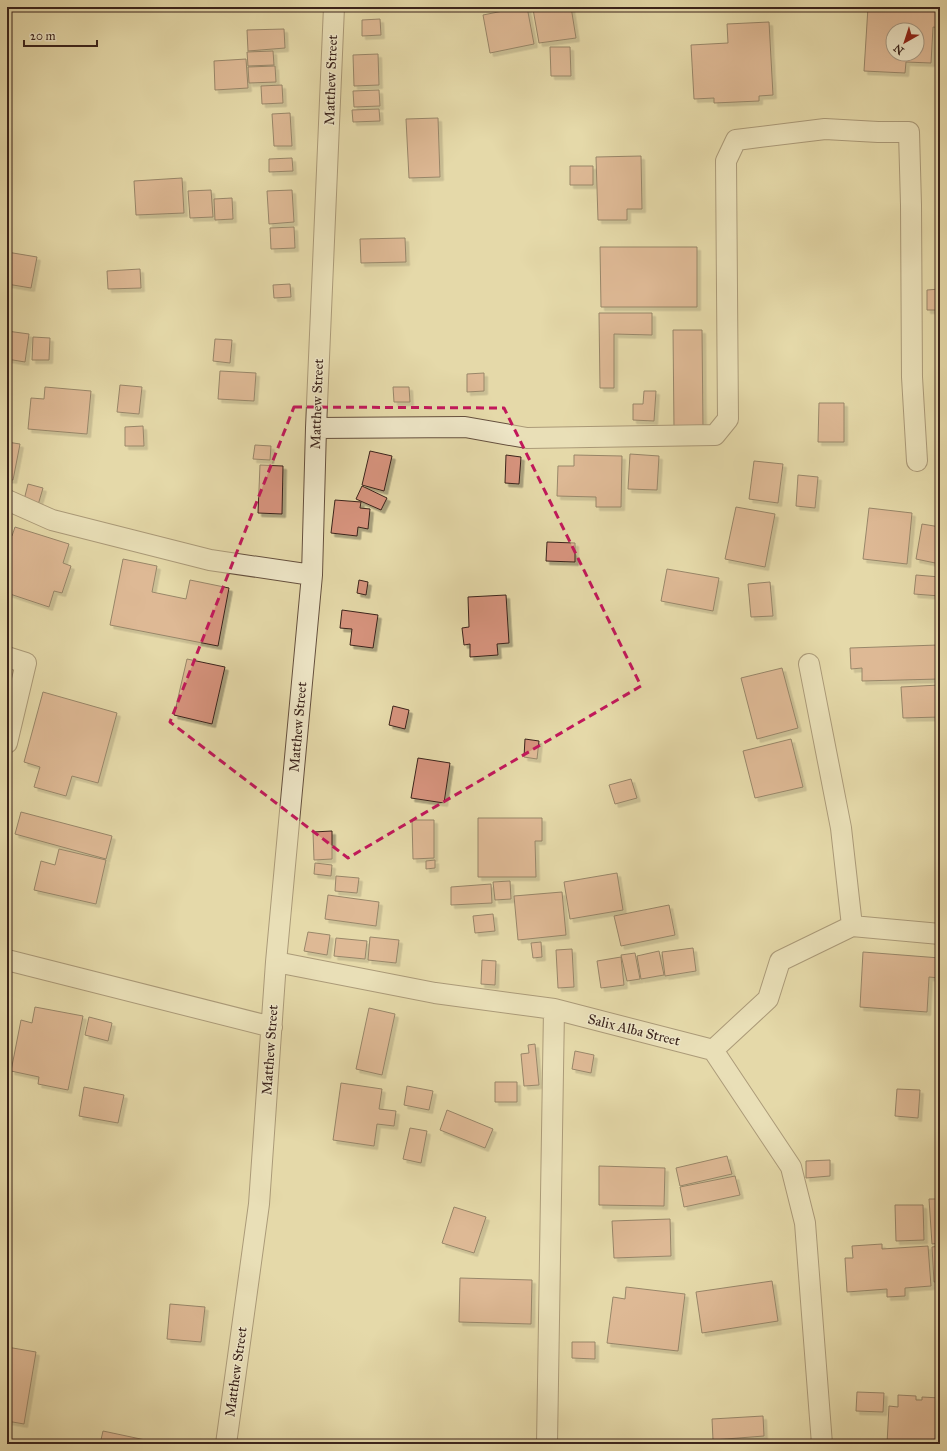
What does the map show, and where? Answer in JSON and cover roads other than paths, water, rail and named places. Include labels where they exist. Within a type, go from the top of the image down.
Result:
[{"type":"street","name":"Matthew Street","points":[[226,1444],[259,1204],[276,962],[312,575],[316,428],[334,7]]},
{"type":"street","points":[[316,428],[465,427],[527,438],[715,435],[728,419],[726,161],[736,140],[826,129],[909,132],[912,377],[917,461]]},
{"type":"street","points":[[7,500],[52,520],[210,560],[312,575]]},
{"type":"street","points":[[7,656],[26,663],[7,743]]},
{"type":"street","points":[[809,664],[841,828],[852,926]]},
{"type":"street","points":[[822,1444],[805,1223],[791,1167],[712,1050],[768,999],[780,962],[852,926],[940,934]]},
{"type":"street","points":[[7,960],[272,1027]]},
{"type":"street","name":"Salix Alba Street","points":[[276,962],[435,993],[554,1009],[712,1050]]},
{"type":"street","points":[[547,1444],[554,1009]]}]
